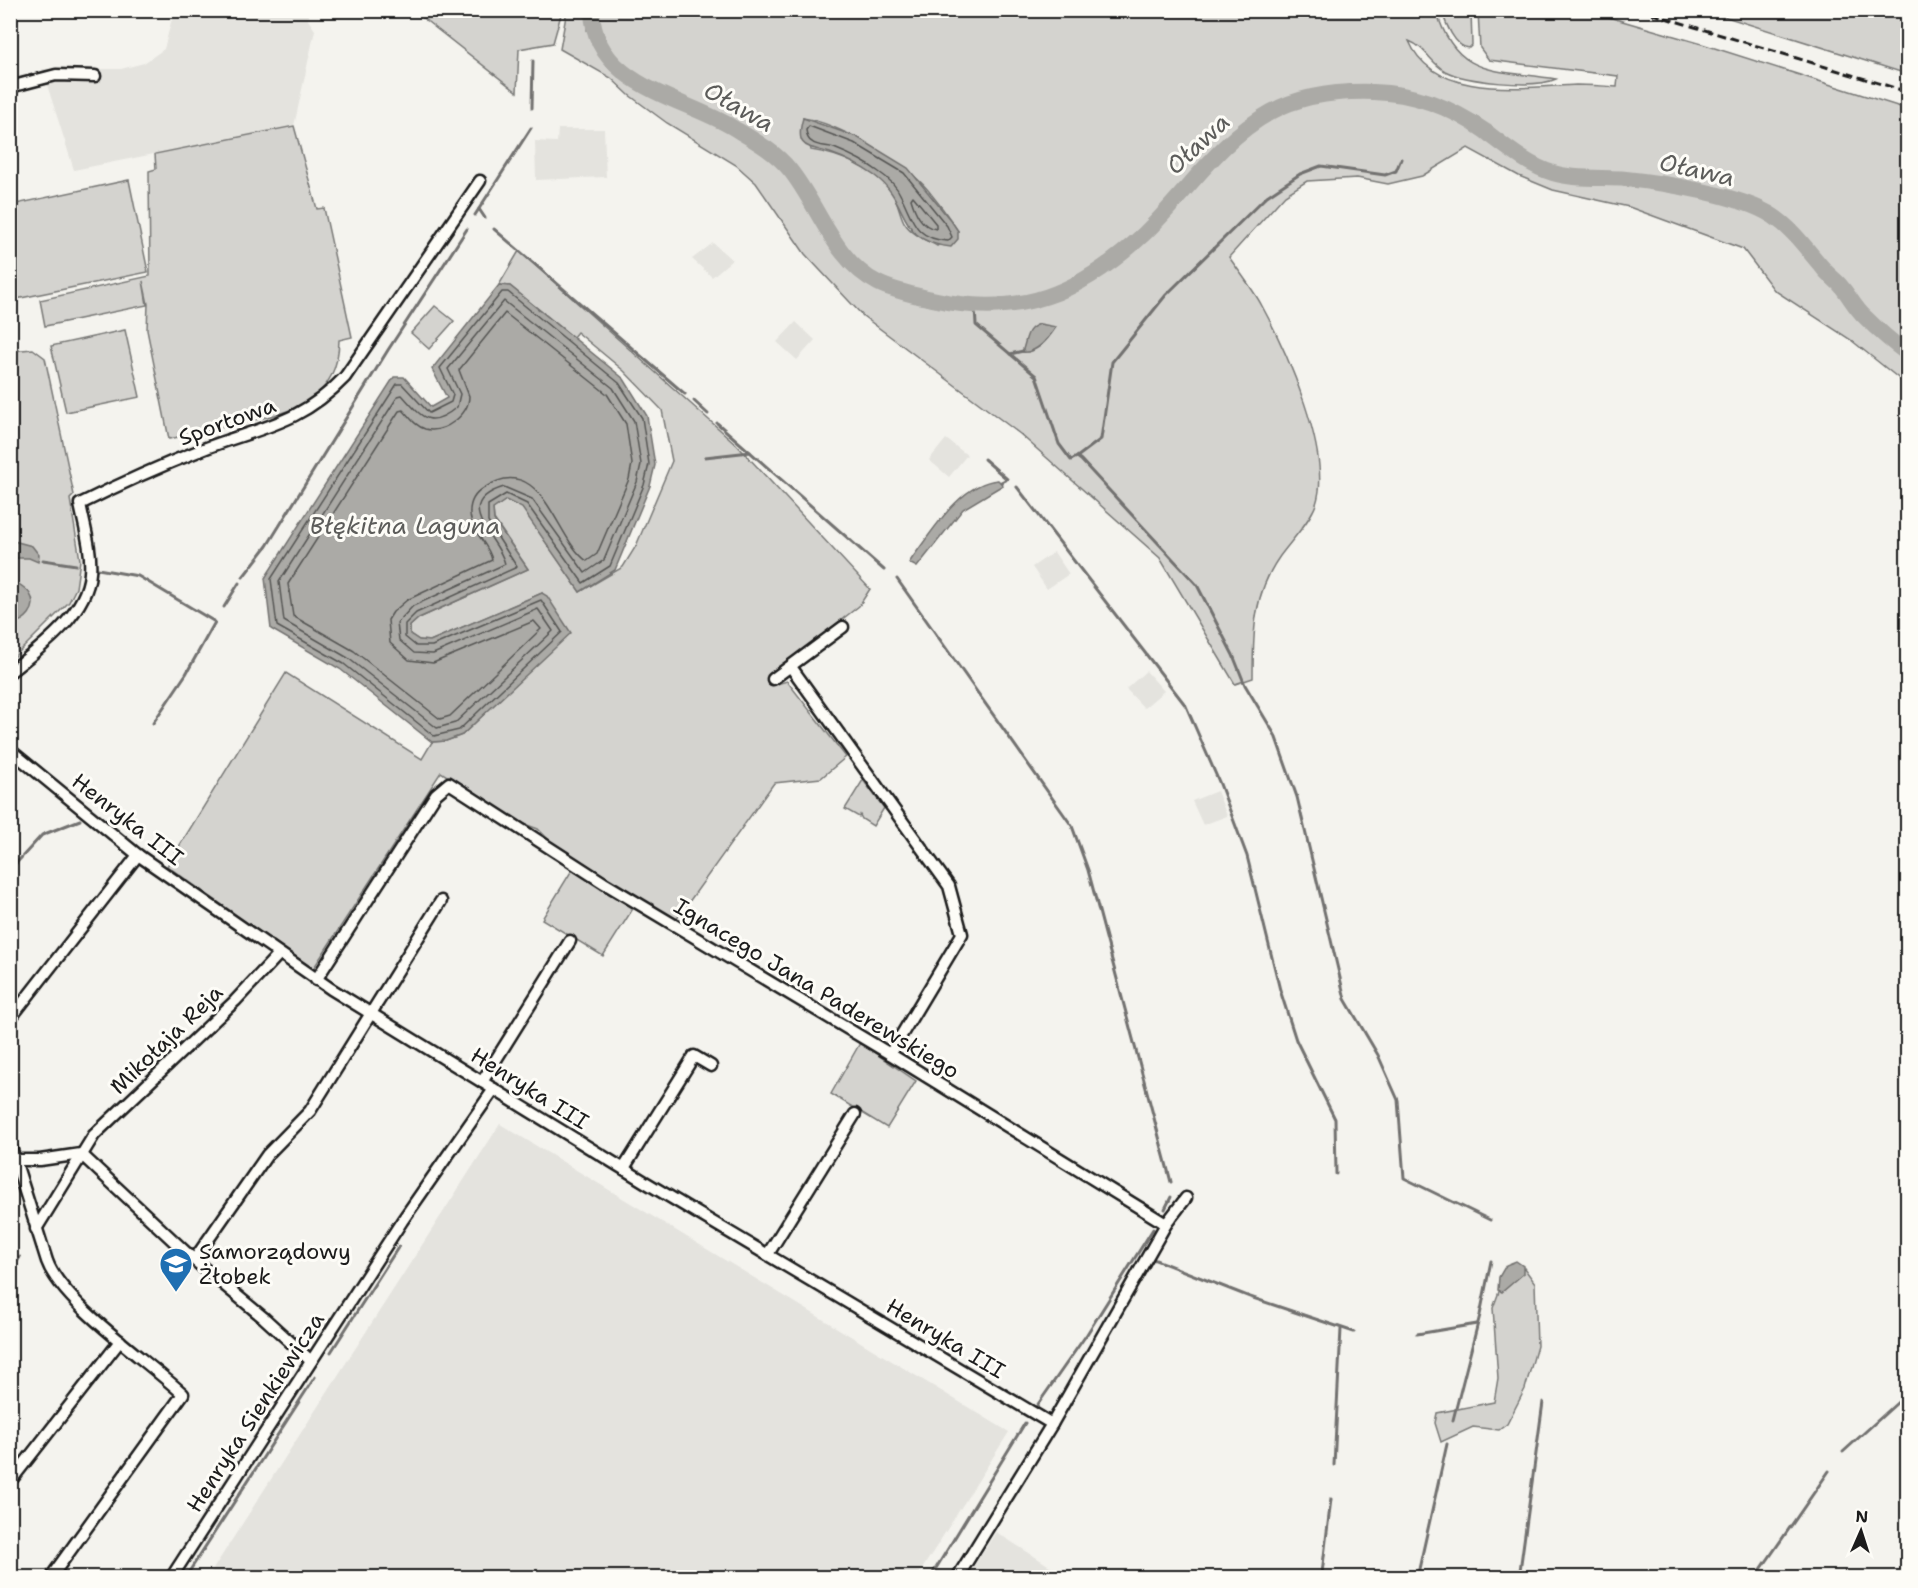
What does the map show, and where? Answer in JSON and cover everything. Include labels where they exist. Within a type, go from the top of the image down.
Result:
[{"type":"street","points":[[10,87],[56,75],[95,76]]},
{"type":"street","name":"Sportowa","points":[[10,672],[62,625],[83,598],[90,574],[90,558],[80,504],[202,450],[285,422],[328,395],[345,377],[480,182]]},
{"type":"street","points":[[773,679],[843,627]]},
{"type":"street","points":[[791,667],[949,886],[962,934],[890,1053]]},
{"type":"street","name":"Henryka III","points":[[10,750],[138,855],[316,980],[624,1168],[1052,1424]]},
{"type":"street","name":"Ignacego Jana Paderewskiego","points":[[316,980],[436,794],[449,783],[604,883],[890,1053],[1166,1224]]},
{"type":"street","points":[[10,1019],[138,855]]},
{"type":"street","points":[[194,1260],[267,1155],[310,1111],[441,901]]},
{"type":"street","points":[[482,1082],[570,941]]},
{"type":"street","name":"Mikołaja Reja","points":[[36,1229],[46,1218],[94,1135],[235,1001],[279,954]]},
{"type":"street","points":[[624,1168],[694,1056],[711,1066]]},
{"type":"street","name":"Henryka Sienkiewicza","points":[[171,1578],[437,1168],[480,1113],[494,1089]]},
{"type":"street","points":[[768,1254],[855,1114]]},
{"type":"street","points":[[10,1144],[36,1229],[56,1279],[120,1341],[183,1394],[54,1573]]},
{"type":"street","points":[[15,1161],[81,1154],[194,1260],[264,1318],[311,1362]]},
{"type":"street","points":[[957,1578],[1052,1424],[1166,1224],[1186,1198]]},
{"type":"street","points":[[13,1478],[120,1341]]},
{"type":"shaded area","points":[[562,10],[553,43],[519,49],[517,92],[414,11]]},
{"type":"shaded area","points":[[567,10],[1436,10],[1444,32],[1467,60],[1497,71],[1556,79],[1533,84],[1517,84],[1455,75],[1440,68],[1419,47],[1409,41],[1421,60],[1438,73],[1459,82],[1507,88],[1576,85],[1617,87],[1618,76],[1489,60],[1480,48],[1478,11],[1581,10],[1598,14],[1702,44],[1907,109],[1907,385],[1851,340],[1774,290],[1743,249],[1629,207],[1553,190],[1519,176],[1468,148],[1422,176],[1388,184],[1357,178],[1307,181],[1285,195],[1229,257],[1262,306],[1294,375],[1313,431],[1320,483],[1313,510],[1280,556],[1264,585],[1254,630],[1253,678],[1235,684],[1160,558],[1020,434],[863,316],[805,254],[756,183],[736,165],[667,123],[629,95],[611,78],[560,49]],"holes":[[[803,118],[817,121],[852,136],[904,168],[928,190],[958,231],[937,246],[915,233],[904,222],[896,199],[885,183],[866,169],[844,159],[811,150]]]},
{"type":"shaded area","points":[[174,11],[310,11],[308,20],[315,30],[294,126],[74,170],[42,69],[121,69],[144,63],[164,49]]},
{"type":"shaded area","points":[[1442,11],[1471,11],[1472,45],[1469,48],[1459,44],[1455,39]]},
{"type":"shaded area","points":[[1707,11],[1907,11],[1907,74]]},
{"type":"shaded area","points":[[294,126],[317,209],[324,208],[352,337],[339,340],[337,361],[330,378],[321,391],[309,401],[278,414],[169,439],[147,330],[148,304],[143,281],[147,305],[45,326],[40,300],[150,276],[149,171],[156,169],[155,154]]},
{"type":"shaded area","points":[[558,129],[604,129],[606,177],[536,180],[535,141],[557,142]]},
{"type":"shaded area","points":[[129,180],[148,272],[11,300],[11,205]]},
{"type":"shaded area","points":[[713,243],[732,260],[712,277],[692,259]]},
{"type":"shaded area","points":[[519,251],[736,444],[870,589],[859,606],[770,676],[777,684],[787,681],[846,757],[821,778],[774,783],[676,920],[564,855],[538,829],[516,821],[441,772],[313,969],[167,866],[286,673],[422,759],[432,742],[446,741],[462,735],[529,671],[542,593],[430,641],[419,640],[410,634],[410,626],[419,618],[528,569],[494,519],[493,509],[506,500],[522,507],[580,592],[623,567],[636,546],[672,461],[662,410],[624,371],[577,332],[573,337],[510,286],[499,285]]},
{"type":"shaded area","points":[[435,306],[454,321],[429,349],[411,333]]},
{"type":"shaded area","points":[[796,322],[815,340],[797,360],[777,342]]},
{"type":"shaded area","points":[[125,330],[140,397],[66,412],[51,346]]},
{"type":"shaded area","points":[[33,349],[45,358],[74,495],[70,499],[80,560],[76,588],[69,602],[11,660],[11,351]]},
{"type":"shaded area","points":[[946,439],[967,455],[949,477],[929,460]]},
{"type":"shaded area","points":[[1054,552],[1069,574],[1047,589],[1032,567]]},
{"type":"shaded area","points":[[1146,671],[1164,691],[1144,708],[1126,689]]},
{"type":"shaded area","points":[[863,780],[884,808],[873,826],[860,815],[859,817],[845,809]]},
{"type":"shaded area","points":[[1217,791],[1227,816],[1203,825],[1192,801]]},
{"type":"shaded area","points":[[572,870],[634,907],[603,956],[542,919]]},
{"type":"shaded area","points":[[860,1043],[916,1081],[887,1128],[831,1094]]},
{"type":"shaded area","points":[[500,1124],[1009,1432],[917,1577],[208,1577]]},
{"type":"shaded area","points":[[1524,1268],[1535,1283],[1537,1346],[1525,1389],[1507,1424],[1499,1430],[1473,1427],[1441,1442],[1435,1423],[1437,1413],[1494,1402],[1498,1378],[1493,1308],[1504,1278]]},
{"type":"shaded area","points":[[996,1532],[1067,1577],[967,1577]]},
{"type":"water","points":[[587,11],[598,11],[600,31],[607,45],[599,49],[587,30]]},
{"type":"water","points":[[803,118],[857,137],[908,168],[952,222],[958,231],[958,239],[951,247],[933,244],[921,237],[912,229],[886,186],[875,176],[842,157],[809,147],[802,141],[800,136]]},
{"type":"water","name":"Błękitna Laguna","points":[[499,285],[510,286],[624,379],[647,416],[655,465],[650,486],[615,570],[580,592],[522,508],[506,500],[493,509],[494,520],[528,569],[419,618],[410,626],[410,634],[419,640],[430,641],[542,593],[547,596],[571,633],[462,735],[446,741],[432,742],[340,669],[271,629],[265,578],[394,377],[404,377],[431,407],[447,398],[432,369]]},
{"type":"water","points":[[1040,324],[1056,327],[1037,348],[1022,352],[1029,331]]},
{"type":"water","points":[[998,480],[1003,485],[963,509],[917,567],[909,563],[949,509],[972,490],[985,483]]},
{"type":"water","points":[[10,540],[32,546],[39,555],[38,562],[29,558],[11,558]]},
{"type":"water","points":[[11,579],[24,587],[33,604],[26,618],[11,623]]},
{"type":"water","points":[[1516,1261],[1523,1266],[1523,1274],[1502,1292],[1498,1290],[1499,1277],[1506,1265]]},
{"type":"waterway","name":"Oława","points":[[592,10],[596,35],[607,56],[624,72],[666,97],[712,116],[770,151],[790,170],[828,232],[850,261],[878,283],[904,292],[963,304],[993,306],[1020,303],[1072,286],[1120,255],[1144,234],[1204,168],[1252,124],[1283,106],[1308,98],[1334,93],[1373,92],[1417,98],[1445,108],[1472,122],[1526,161],[1553,173],[1626,179],[1681,187],[1723,196],[1759,209],[1773,216],[1800,240],[1840,285],[1861,313],[1908,354]]},
{"type":"waterway","points":[[532,108],[533,61]]},
{"type":"waterway","points":[[475,215],[531,128]]},
{"type":"waterway","points":[[1077,457],[1101,439],[1112,362],[1166,295],[1267,196],[1300,174],[1321,166],[1385,175],[1396,171],[1401,159]]},
{"type":"waterway","points":[[479,209],[485,218]]},
{"type":"waterway","points":[[243,577],[267,546],[388,350],[467,229]]},
{"type":"waterway","points":[[494,229],[685,394]]},
{"type":"waterway","points":[[975,307],[976,325],[1036,376],[1059,444],[1071,460],[1077,457],[1081,460],[1197,585],[1233,655],[1245,685],[1275,735],[1297,797],[1345,999],[1378,1055],[1398,1100],[1404,1178],[1490,1220]]},
{"type":"waterway","points":[[1010,354],[1023,351]]},
{"type":"waterway","points":[[694,401],[708,414]]},
{"type":"waterway","points":[[717,423],[884,570]]},
{"type":"waterway","points":[[705,457],[750,452]]},
{"type":"waterway","points":[[984,459],[1007,479],[1001,482]]},
{"type":"waterway","points":[[1017,487],[1186,706],[1220,784],[1247,856],[1280,990],[1296,1040],[1335,1119],[1336,1174]]},
{"type":"waterway","points":[[43,560],[76,565]]},
{"type":"waterway","points":[[98,569],[138,576],[215,622],[186,674],[153,723]]},
{"type":"waterway","points":[[897,579],[1072,826],[1088,870],[1171,1182]]},
{"type":"waterway","points":[[224,607],[239,583]]},
{"type":"waterway","points":[[10,870],[42,835],[80,820]]},
{"type":"waterway","points":[[1165,1209],[1171,1197]]},
{"type":"waterway","points":[[1036,1407],[1087,1334],[1153,1229]]},
{"type":"waterway","points":[[10,1230],[14,1239]]},
{"type":"waterway","points":[[331,1352],[399,1246]]},
{"type":"waterway","points":[[10,1273],[20,1257]]},
{"type":"waterway","points":[[1153,1259],[1250,1297],[1354,1332]]},
{"type":"waterway","points":[[1453,1420],[1480,1315],[1491,1261]]},
{"type":"waterway","points":[[1417,1334],[1477,1324]]},
{"type":"waterway","points":[[1334,1465],[1341,1329]]},
{"type":"waterway","points":[[185,1578],[315,1377]]},
{"type":"waterway","points":[[1843,1452],[1908,1393]]},
{"type":"waterway","points":[[1519,1578],[1543,1402]]},
{"type":"waterway","points":[[930,1578],[1025,1423]]},
{"type":"waterway","points":[[1417,1578],[1447,1444]]},
{"type":"waterway","points":[[1755,1578],[1829,1471]]},
{"type":"waterway","points":[[1322,1573],[1331,1499]]},
{"type":"waterway","points":[[10,1573],[15,1578]]},
{"type":"railway","points":[[1639,10],[1908,92]]},
{"type":"place","name":"Samorządowy Żłobek","points":[[176,1293]]}]
